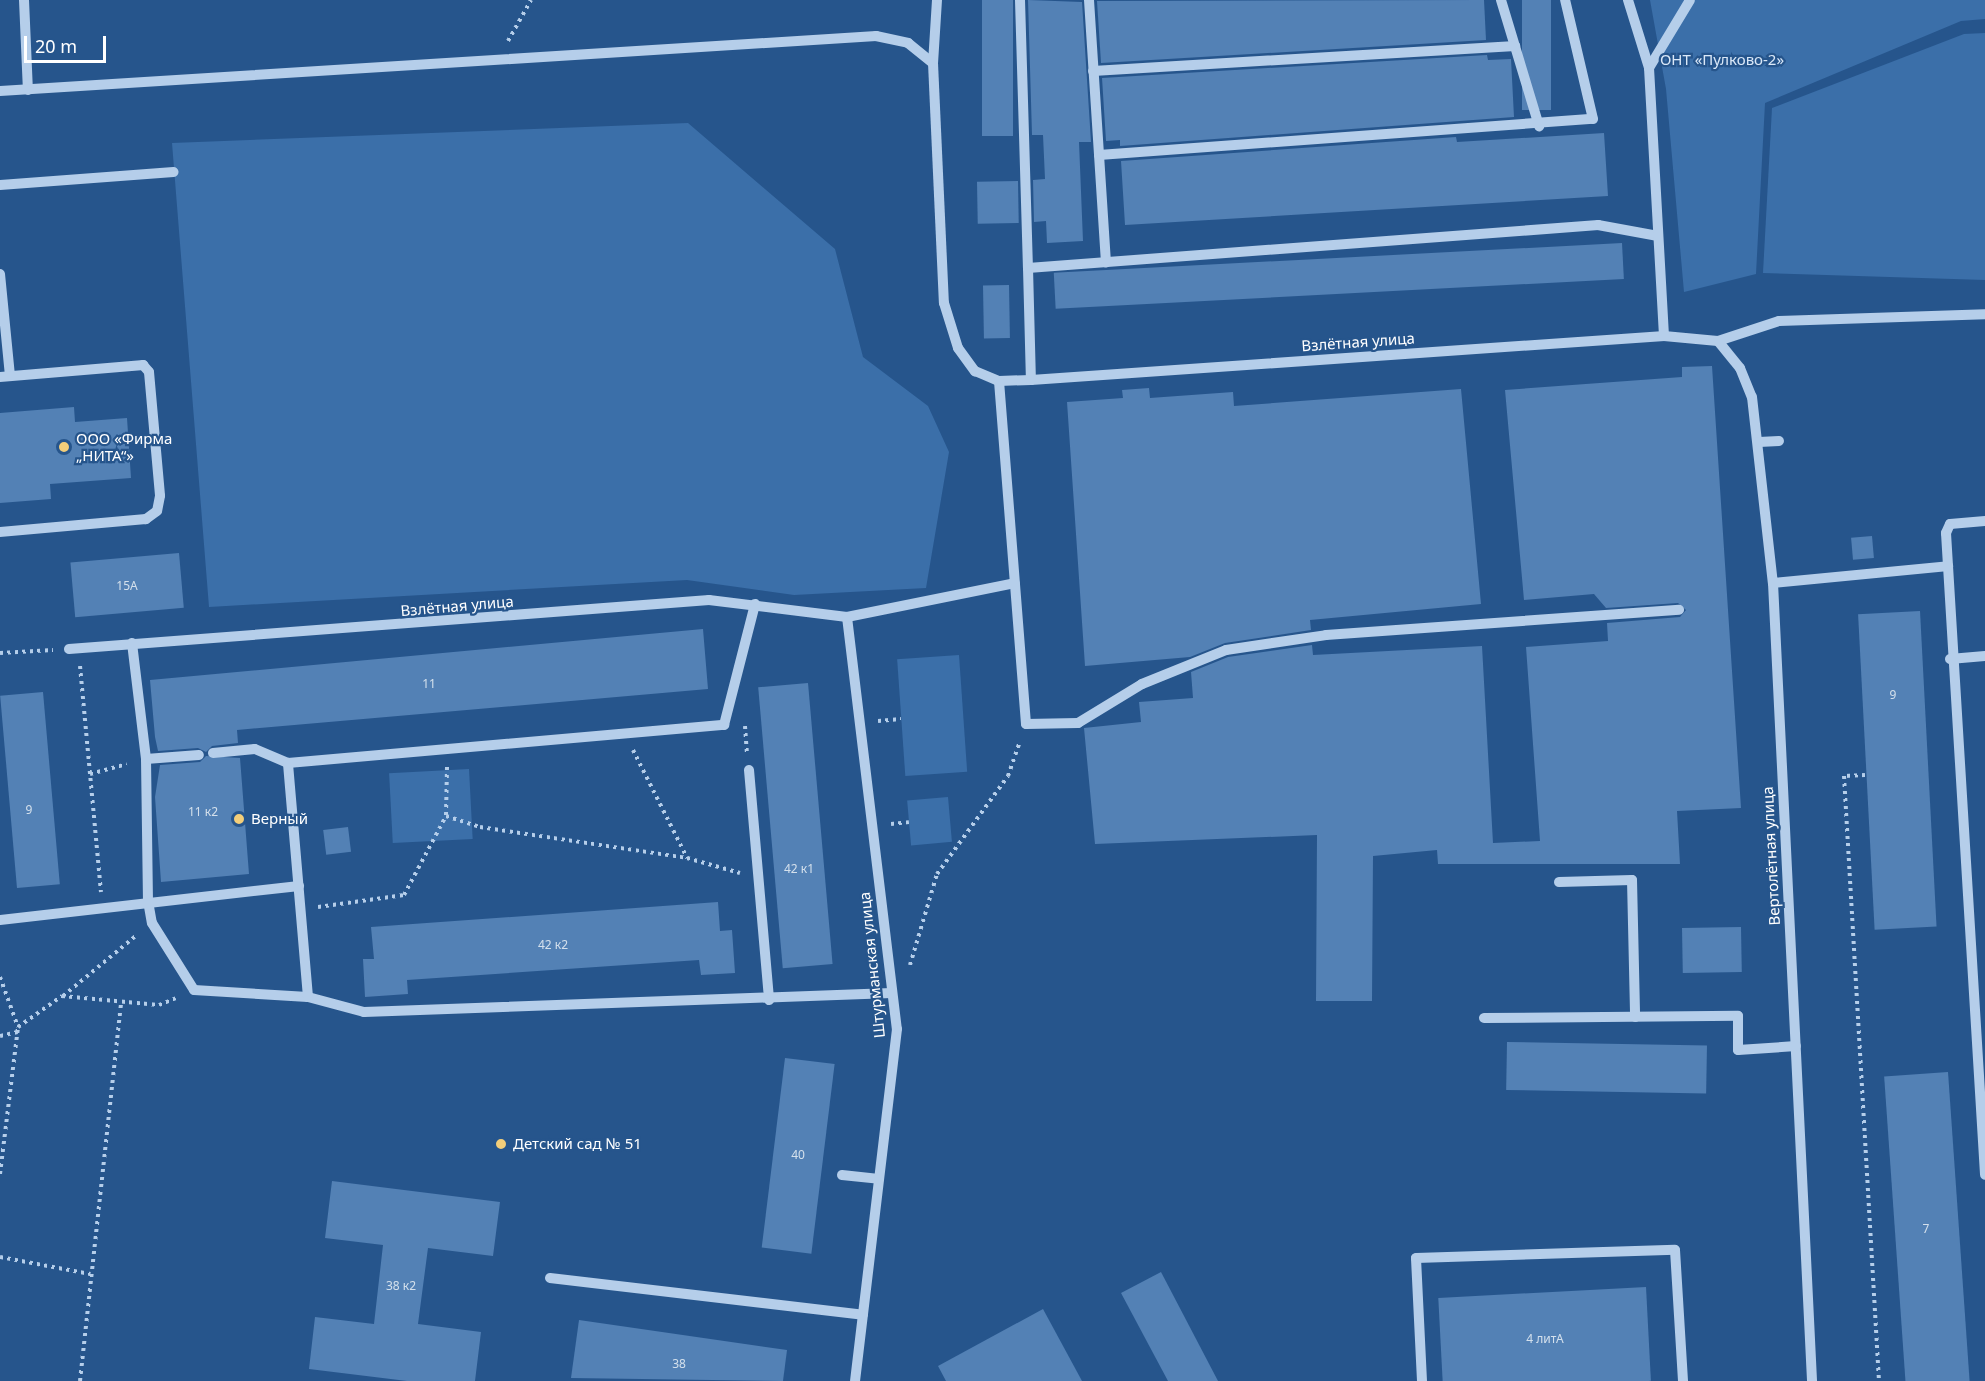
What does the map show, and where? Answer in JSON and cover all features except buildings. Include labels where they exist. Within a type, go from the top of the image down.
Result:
[{"type":"street","points":[[24,0],[28,90]]},
{"type":"street","points":[[937,0],[933,63],[944,303],[958,348],[975,371],[999,381],[1026,724],[1078,723],[1142,684],[1226,650],[1326,635],[1679,610]]},
{"type":"street","points":[[1020,0],[1031,380]]},
{"type":"street","points":[[1089,0],[1106,262]]},
{"type":"street","points":[[1501,0],[1539,126]]},
{"type":"street","points":[[1099,155],[1539,126],[1593,119],[1565,0]]},
{"type":"street","points":[[1628,0],[1648,68],[1664,336]]},
{"type":"street","points":[[1648,68],[1690,0]]},
{"type":"street","points":[[0,91],[876,36],[908,43],[933,63]]},
{"type":"street","points":[[1093,71],[1515,46]]},
{"type":"street","points":[[0,185],[174,172]]},
{"type":"street","points":[[1028,268],[1598,225],[1658,236]]},
{"type":"street","points":[[0,274],[5,376],[142,365],[149,372],[160,496],[157,511],[146,519],[0,532]]},
{"type":"street","points":[[1718,341],[1779,321],[1985,314]]},
{"type":"street","name":"Взлётная улица","points":[[999,381],[1664,336],[1718,341]]},
{"type":"street","name":"Вертолётная улица","points":[[1718,341],[1748,387],[1759,442],[1773,583],[1812,1381]]},
{"type":"street","points":[[1759,442],[1779,441]]},
{"type":"street","points":[[1985,521],[1948,526],[1950,658],[1985,1175]]},
{"type":"street","points":[[1773,583],[1948,566]]},
{"type":"street","name":"Взлётная улица","points":[[73,648],[709,600],[847,617],[1015,583]]},
{"type":"street","points":[[213,753],[255,750],[288,763],[724,725],[755,604]]},
{"type":"street","name":"Штурманская улица","points":[[847,617],[897,1029],[855,1381]]},
{"type":"street","points":[[132,643],[146,759],[148,902],[152,923],[194,990],[308,997],[364,1012],[769,1000],[892,993]]},
{"type":"street","points":[[1950,658],[1985,656]]},
{"type":"street","points":[[146,759],[199,755]]},
{"type":"street","points":[[288,763],[308,997]]},
{"type":"street","points":[[748,770],[769,1000]]},
{"type":"street","points":[[1559,882],[1632,880],[1635,1017]]},
{"type":"street","points":[[0,920],[299,886]]},
{"type":"street","points":[[1484,1018],[1738,1016],[1738,1050],[1796,1046]]},
{"type":"street","points":[[842,1175],[879,1179]]},
{"type":"street","points":[[1422,1381],[1416,1258],[1675,1250],[1683,1381]]},
{"type":"street","points":[[550,1278],[863,1315]]},
{"type":"path","points":[[498,60],[531,0]]},
{"type":"path","points":[[0,653],[73,648],[90,774],[102,907]]},
{"type":"path","points":[[892,993],[908,975],[937,874],[1008,776],[1026,724]]},
{"type":"path","points":[[624,734],[687,858]]},
{"type":"path","points":[[301,909],[404,895],[446,816],[447,749]]},
{"type":"path","points":[[90,774],[146,759]]},
{"type":"path","points":[[1865,775],[1844,776],[1879,1381]]},
{"type":"path","points":[[446,816],[480,827],[687,858],[757,878]]},
{"type":"path","points":[[896,823],[909,822]]},
{"type":"path","points":[[0,1036],[18,1029],[152,923]]},
{"type":"path","points":[[0,977],[18,1029],[2,1142],[0,1173]]},
{"type":"path","points":[[62,996],[159,1005],[194,990]]},
{"type":"path","points":[[80,1381],[121,1001]]},
{"type":"path","points":[[0,1257],[90,1274]]},
{"type":"green space","name":"ОНТ «Пулково-2»","points":[[1650,0],[1985,0],[1985,19],[1961,21],[1765,103],[1756,274],[1684,292],[1666,89]]},
{"type":"green space","points":[[1985,33],[1985,280],[1763,273],[1772,108],[1964,34]]},
{"type":"green space","points":[[688,123],[835,249],[863,357],[928,406],[949,452],[926,588],[794,595],[687,580],[209,607],[172,143]]},
{"type":"green space","points":[[959,655],[967,772],[905,776],[897,659]]},
{"type":"green space","points":[[469,769],[473,839],[393,843],[389,773]]},
{"type":"green space","points":[[948,797],[952,842],[911,845],[907,801]]},
{"type":"place","name":"ООО «Фирма „НИТА“»","points":[[64,447]]},
{"type":"place","name":"Верный","points":[[239,819]]},
{"type":"place","name":"Детский сад № 51","points":[[501,1144]]}]
